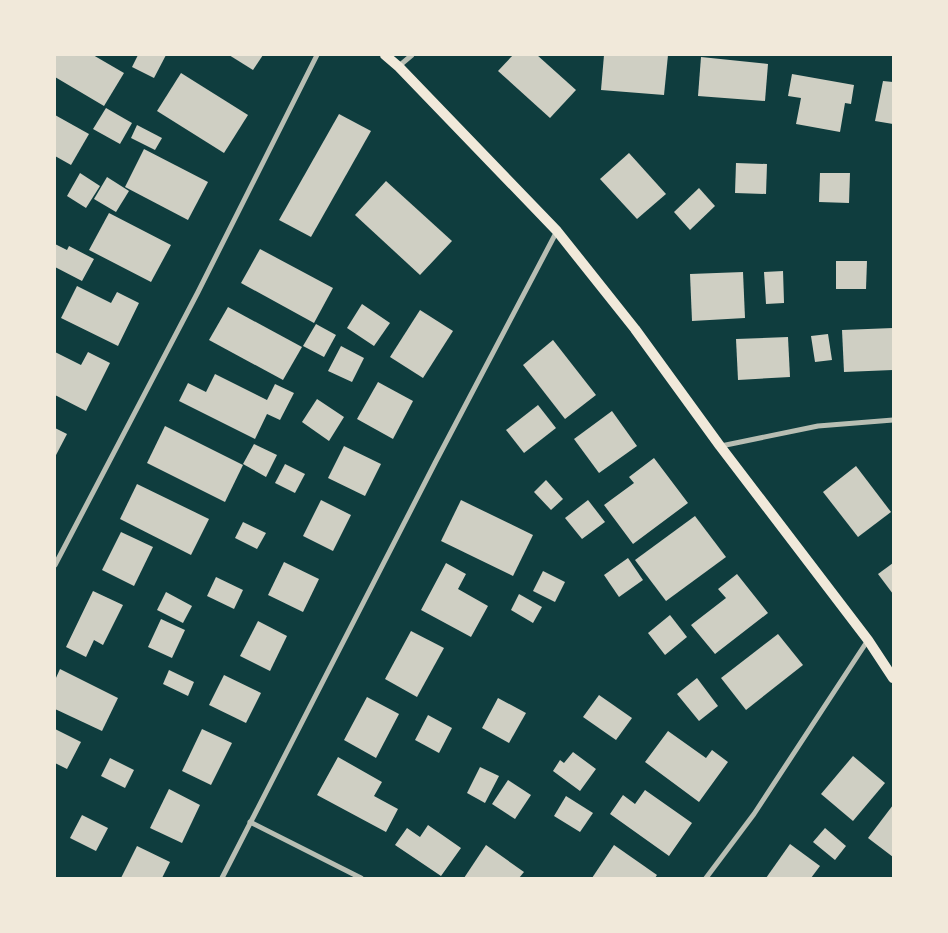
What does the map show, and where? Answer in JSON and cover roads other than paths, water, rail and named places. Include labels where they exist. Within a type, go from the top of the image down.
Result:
[{"type":"main road","points":[[385,55],[399,67],[557,231],[635,329],[720,446],[868,640],[893,678]]},
{"type":"street","points":[[55,565],[198,292],[317,55]]},
{"type":"street","points":[[399,67],[412,55]]},
{"type":"street","points":[[222,878],[557,231]]},
{"type":"street","points":[[720,446],[818,426],[893,420]]},
{"type":"street","points":[[706,878],[754,814],[868,640]]},
{"type":"street","points":[[250,822],[361,878]]}]
